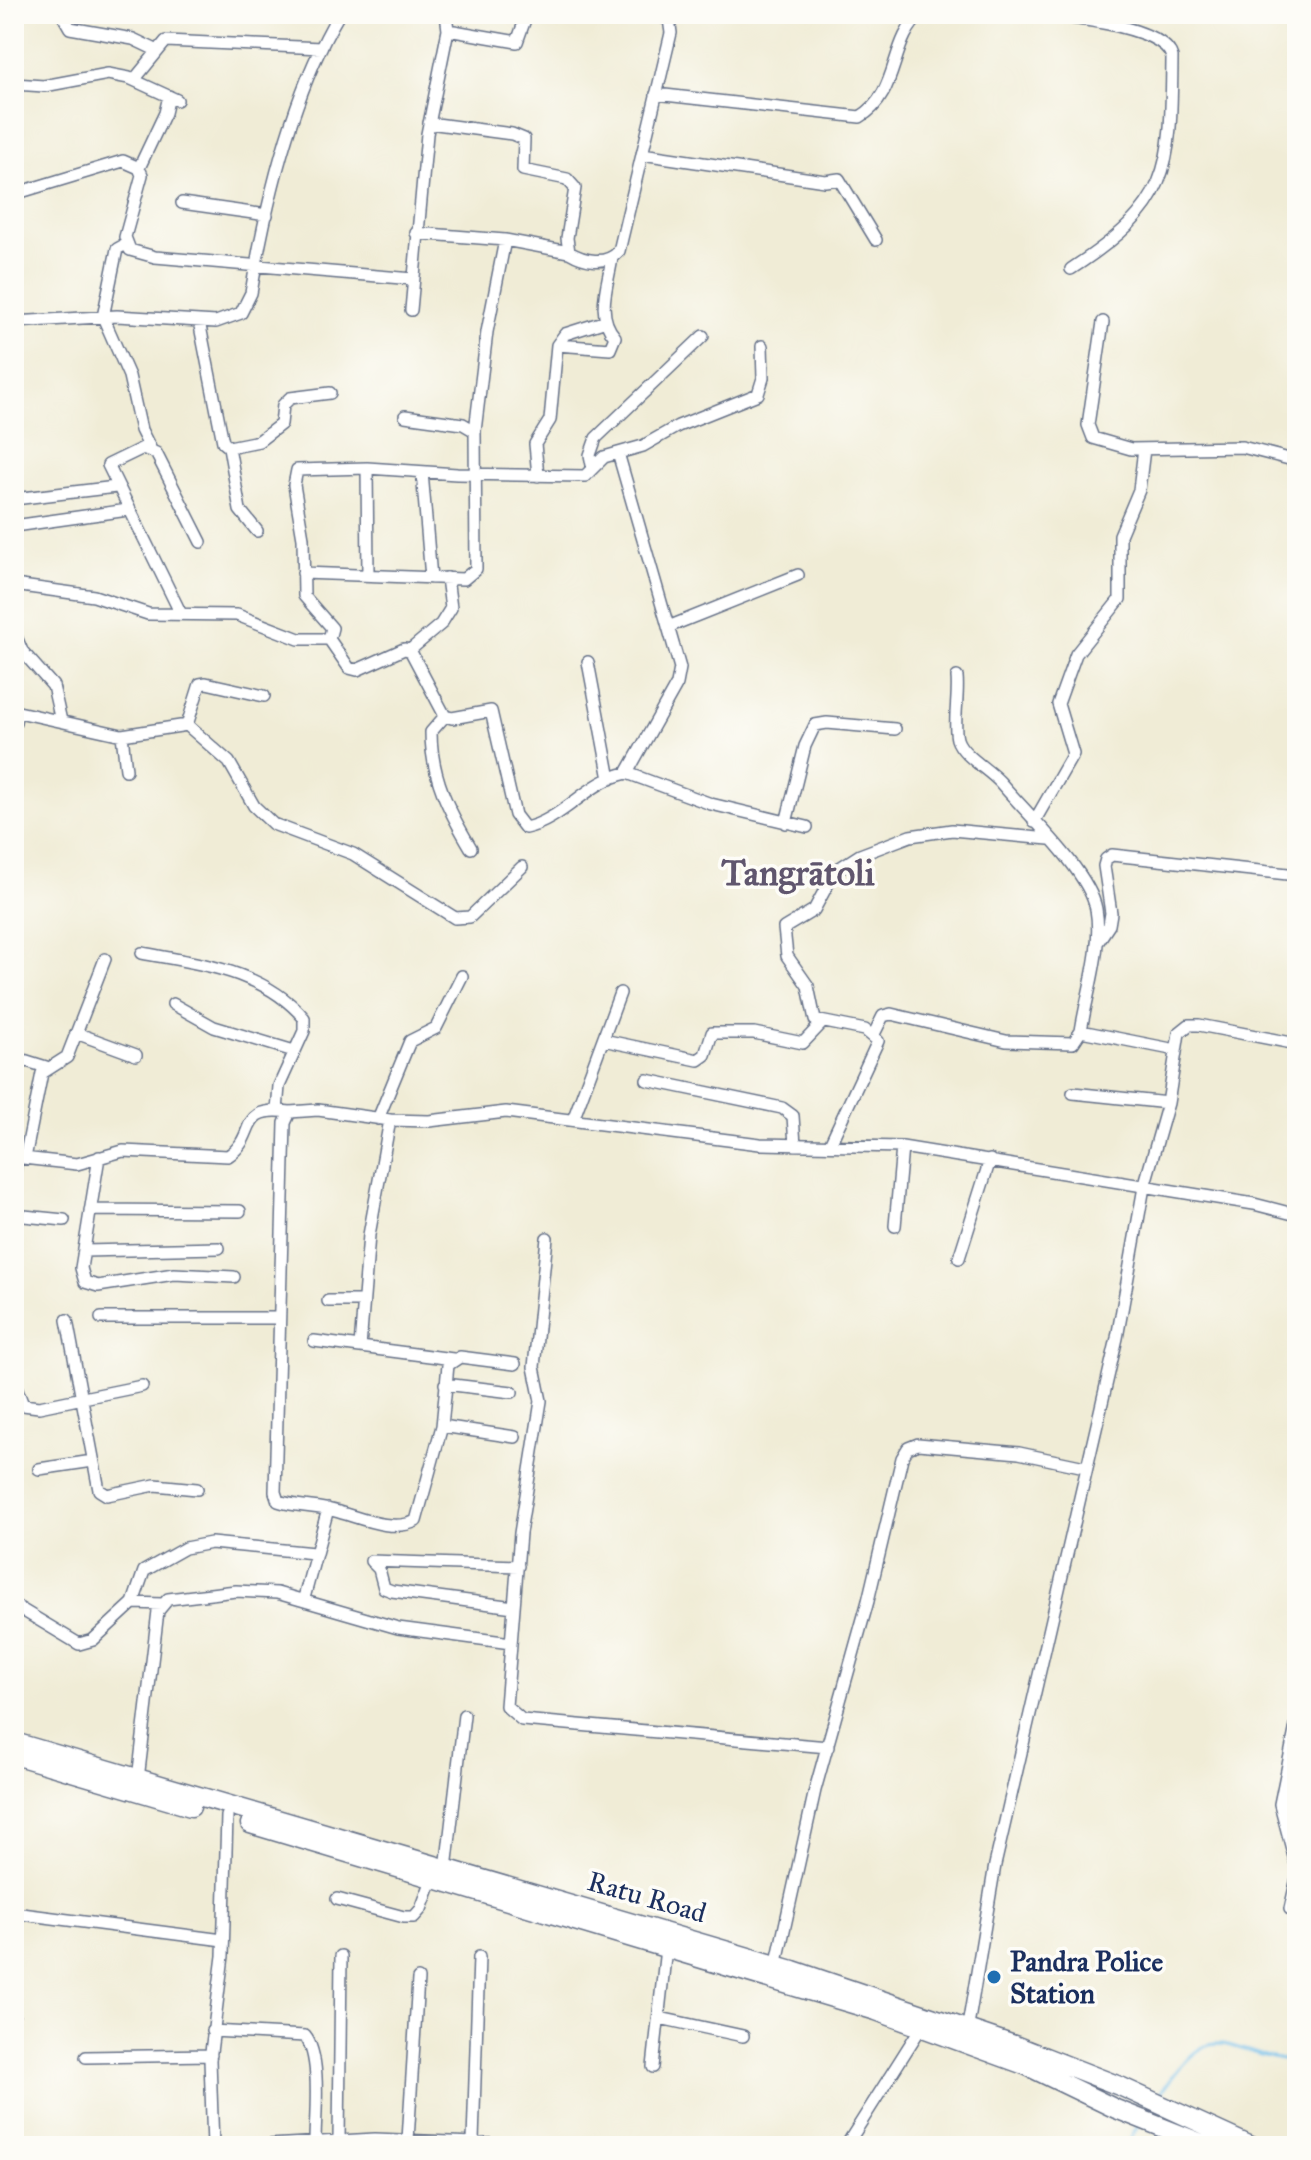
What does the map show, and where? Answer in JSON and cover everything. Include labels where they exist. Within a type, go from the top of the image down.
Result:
[{"type":"main road","name":"Ratu Road","points":[[14,1742],[666,1948],[775,1972],[920,2029],[967,2036],[1116,2109],[1209,2146]]},
{"type":"main road","name":"Ratu Road","points":[[14,1755],[775,1972],[1122,2087],[1251,2146]]},
{"type":"street","points":[[62,14],[70,28],[133,39],[156,50]]},
{"type":"street","points":[[14,322],[103,317],[226,321],[241,313],[251,293],[281,160],[321,48],[339,14]]},
{"type":"street","points":[[411,310],[416,233],[429,123],[448,30],[446,14]]},
{"type":"street","points":[[448,30],[517,42],[527,14]]},
{"type":"street","points":[[416,233],[505,240],[599,261],[612,258],[619,251],[672,26],[669,19],[647,14]]},
{"type":"street","points":[[656,94],[860,117],[870,110],[890,82],[907,34],[922,14]]},
{"type":"street","points":[[1027,14],[1083,19],[1142,35],[1165,44],[1172,57],[1172,137],[1156,192],[1145,209],[1111,243],[1071,269]]},
{"type":"street","points":[[134,80],[166,41],[321,48]]},
{"type":"street","points":[[14,84],[44,86],[108,74],[134,80],[173,98],[139,168],[141,187],[126,244],[117,249],[103,317],[129,376],[141,430],[201,542]]},
{"type":"street","points":[[429,123],[518,136],[525,144],[520,164],[523,170],[572,182],[575,188],[567,238],[569,252]]},
{"type":"street","points":[[642,154],[825,181],[839,179],[876,240]]},
{"type":"street","points":[[14,194],[113,161],[139,168]]},
{"type":"street","points":[[182,203],[267,215]]},
{"type":"street","points":[[303,573],[464,579],[476,569],[475,431],[487,332],[505,240]]},
{"type":"street","points":[[126,244],[130,250],[155,257],[256,263],[413,279]]},
{"type":"street","points":[[557,345],[610,349],[615,337],[603,322],[612,258]]},
{"type":"street","points":[[199,321],[223,442],[229,447],[240,510],[257,531]]},
{"type":"street","points":[[538,476],[538,431],[548,427],[550,420],[557,345],[565,334],[603,322]]},
{"type":"street","points":[[1103,322],[1089,432],[1103,443],[1144,449],[1233,446],[1297,461]]},
{"type":"street","points":[[592,465],[590,455],[596,438],[703,336]]},
{"type":"street","points":[[410,650],[404,649],[357,670],[349,668],[329,639],[332,628],[304,596],[303,538],[294,485],[297,470],[304,467],[367,468],[585,476],[592,465],[643,446],[678,426],[758,394],[762,388],[762,346]]},
{"type":"street","points":[[229,447],[259,441],[278,428],[284,418],[283,405],[290,398],[330,393]]},
{"type":"street","points":[[405,416],[463,424],[475,431]]},
{"type":"street","points":[[151,450],[143,448],[108,465],[116,487],[181,614]]},
{"type":"street","points":[[1034,822],[1073,754],[1058,704],[1072,663],[1120,599],[1120,535],[1139,490],[1144,449]]},
{"type":"street","points":[[618,453],[680,675],[627,773]]},
{"type":"street","points":[[367,468],[368,574]]},
{"type":"street","points":[[422,472],[431,578]]},
{"type":"street","points":[[14,499],[116,487]]},
{"type":"street","points":[[14,526],[128,510]]},
{"type":"street","points":[[668,627],[798,575]]},
{"type":"street","points":[[410,650],[448,614],[451,600],[447,578]]},
{"type":"street","points":[[14,585],[94,596],[135,612],[237,615],[299,639],[329,639]]},
{"type":"street","points":[[14,632],[22,651],[53,686],[61,721]]},
{"type":"street","points":[[410,650],[445,716],[452,718],[483,709],[495,715],[515,815],[525,828],[540,825],[610,779],[627,773],[711,804],[807,827]]},
{"type":"street","points":[[588,662],[610,779]]},
{"type":"street","points":[[874,1034],[886,1013],[1006,1041],[1062,1045],[1073,1043],[1081,1031],[1097,943],[1096,907],[1070,860],[958,740],[957,677]]},
{"type":"street","points":[[187,725],[200,684],[264,696]]},
{"type":"street","points":[[14,727],[16,711],[122,735],[187,725]]},
{"type":"street","points":[[445,716],[431,732],[439,785],[448,811],[471,848]]},
{"type":"street","points":[[187,725],[229,762],[254,806],[273,824],[353,854],[455,918],[470,917],[522,867]]},
{"type":"street","points":[[786,823],[805,746],[815,725],[895,729]]},
{"type":"street","points":[[122,735],[126,770]]},
{"type":"street","points":[[830,1144],[874,1057],[878,1041],[874,1034],[865,1030],[822,1023],[812,1014],[808,986],[789,962],[784,933],[788,925],[814,910],[835,871],[871,851],[929,832],[974,831],[1049,839]]},
{"type":"street","points":[[1097,943],[1109,925],[1104,866],[1106,859],[1112,855],[1297,875]]},
{"type":"street","points":[[142,953],[242,974],[259,983],[304,1018],[304,1031],[279,1086],[277,1111]]},
{"type":"street","points":[[14,1057],[46,1067],[63,1062],[105,959]]},
{"type":"street","points":[[360,1347],[369,1235],[384,1120],[410,1041],[436,1028],[462,976]]},
{"type":"street","points":[[573,1120],[620,993]]},
{"type":"street","points":[[173,1004],[214,1027],[294,1051]]},
{"type":"street","points":[[603,1040],[698,1060],[705,1055],[712,1033],[754,1033],[803,1043],[813,1037],[822,1023]]},
{"type":"street","points":[[967,2036],[995,1865],[1117,1338],[1144,1187],[1168,1103],[1179,1033],[1189,1025],[1199,1025],[1297,1044]]},
{"type":"street","points":[[1081,1031],[1176,1050]]},
{"type":"street","points":[[76,1033],[136,1055]]},
{"type":"street","points":[[14,1188],[18,1157],[46,1067]]},
{"type":"street","points":[[647,1080],[782,1108],[793,1116],[795,1145]]},
{"type":"street","points":[[1073,1093],[1168,1103]]},
{"type":"street","points":[[18,1157],[77,1164],[123,1151],[228,1156],[236,1152],[250,1121],[258,1113],[277,1111],[318,1110],[384,1120],[429,1121],[506,1112],[760,1144],[902,1147],[1254,1204],[1297,1215]]},
{"type":"street","points":[[290,1112],[285,1123],[276,1497],[287,1504],[328,1509],[373,1522],[403,1525],[416,1521],[442,1426],[445,1384],[453,1359]]},
{"type":"street","points":[[895,1226],[902,1147]]},
{"type":"street","points":[[99,1157],[82,1275],[91,1285],[125,1284],[183,1273],[234,1277]]},
{"type":"street","points":[[959,1258],[990,1160]]},
{"type":"street","points":[[90,1210],[240,1211]]},
{"type":"street","points":[[14,1215],[64,1220]]},
{"type":"street","points":[[547,1238],[534,1367],[541,1401],[518,1566],[506,1706],[522,1720],[828,1747]]},
{"type":"street","points":[[84,1251],[219,1248]]},
{"type":"street","points":[[328,1301],[363,1301]]},
{"type":"street","points":[[14,1310],[15,1384],[20,1402],[31,1408],[142,1386]]},
{"type":"street","points":[[101,1318],[278,1318]]},
{"type":"street","points":[[67,1320],[99,1490],[107,1495],[155,1485],[197,1489]]},
{"type":"street","points":[[314,1341],[515,1364]]},
{"type":"street","points":[[445,1384],[512,1392]]},
{"type":"street","points":[[442,1426],[515,1437]]},
{"type":"street","points":[[775,1972],[828,1747],[908,1448],[918,1444],[1019,1453],[1085,1467]]},
{"type":"street","points":[[39,1469],[93,1461]]},
{"type":"street","points":[[304,1598],[328,1509]]},
{"type":"street","points":[[14,1605],[79,1644],[93,1640],[133,1603],[144,1571],[185,1548],[230,1543],[314,1553]]},
{"type":"street","points":[[514,1607],[392,1591],[384,1588],[379,1569],[371,1561],[518,1566]]},
{"type":"street","points":[[133,1603],[162,1604],[178,1596],[236,1591],[277,1593],[304,1598],[398,1628],[511,1643]]},
{"type":"street","points":[[138,1779],[153,1645],[162,1604]]},
{"type":"street","points":[[337,1899],[404,1917],[414,1917],[421,1909],[439,1874],[464,1715]]},
{"type":"street","points":[[1297,1721],[1280,1804],[1297,1868]]},
{"type":"street","points":[[213,2146],[212,2031],[223,1940],[227,1816]]},
{"type":"street","points":[[1290,1909],[1297,1878]]},
{"type":"street","points":[[14,1913],[223,1940]]},
{"type":"street","points":[[653,2067],[666,1948]]},
{"type":"street","points":[[339,2141],[341,1956]]},
{"type":"street","points":[[473,2141],[479,1957]]},
{"type":"street","points":[[14,1977],[14,2013]]},
{"type":"street","points":[[408,2140],[418,1979]]},
{"type":"street","points":[[660,2018],[743,2036]]},
{"type":"street","points":[[846,2146],[920,2029]]},
{"type":"street","points":[[212,2031],[305,2036],[310,2042],[315,2065],[311,2143]]},
{"type":"street","points":[[86,2057],[211,2055]]},
{"type":"street","points":[[252,2146],[408,2140],[554,2146]]},
{"type":"waterway","points":[[1159,2095],[1178,2069],[1194,2053],[1208,2045],[1221,2044],[1297,2062]]},
{"type":"waterway","points":[[1126,2146],[1138,2125]]},
{"type":"place","name":"Pandra Police Station","points":[[994,1977]]},
{"type":"district","name":"Tangrātoli","points":[[798,873]]}]
